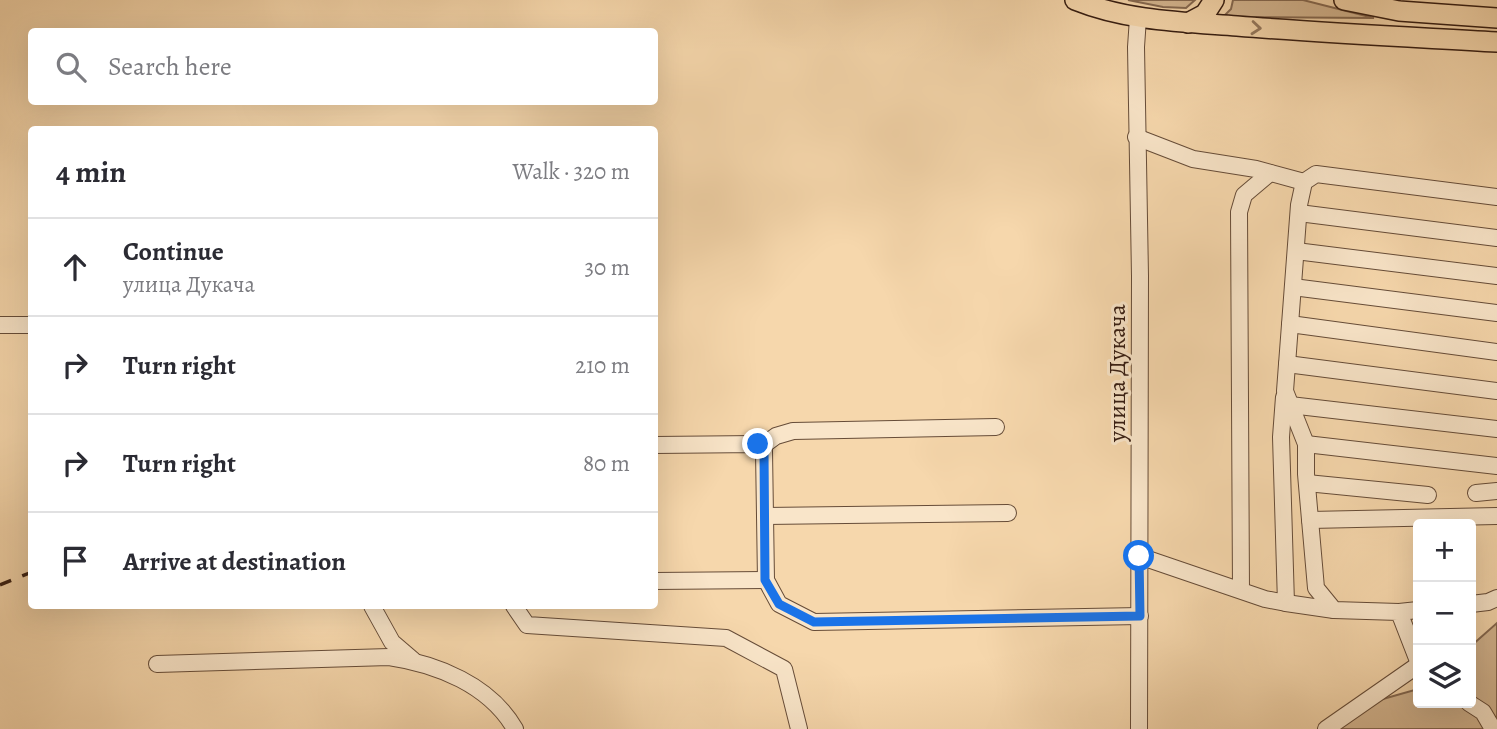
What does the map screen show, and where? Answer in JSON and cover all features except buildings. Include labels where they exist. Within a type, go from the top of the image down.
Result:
[{"type":"main road","points":[[1075,0],[1138,18],[1322,33],[1497,43]]},
{"type":"main road","points":[[1188,23],[1205,15],[1214,0]]},
{"type":"main road","points":[[1344,0],[1399,11],[1497,18]]},
{"type":"street","name":"улица Дукача","points":[[1138,18],[1136,137],[1140,276],[1139,729]]},
{"type":"street","points":[[1136,137],[1193,159],[1304,182]]},
{"type":"street","points":[[1241,590],[1239,212],[1244,195],[1270,173]]},
{"type":"street","points":[[1286,603],[1281,438],[1287,398],[1290,324],[1304,182],[1316,174],[1497,197]]},
{"type":"street","points":[[1299,213],[1497,238]]},
{"type":"street","points":[[1296,251],[1497,276]]},
{"type":"street","points":[[1293,287],[1497,313]]},
{"type":"street","points":[[1290,324],[1497,352]]},
{"type":"street","points":[[0,326],[28,325]]},
{"type":"street","points":[[1287,364],[1497,391]]},
{"type":"street","points":[[1287,398],[1497,429]]},
{"type":"street","points":[[1287,398],[1306,444],[1316,588],[1334,610]]},
{"type":"street","points":[[761,447],[776,436],[793,431],[996,427]]},
{"type":"street","points":[[658,445],[758,444],[761,447],[764,451],[765,580],[779,604],[814,622],[1140,616]]},
{"type":"street","points":[[1306,444],[1497,466]]},
{"type":"street","points":[[1307,483],[1428,495]]},
{"type":"street","points":[[1476,493],[1497,491]]},
{"type":"street","points":[[765,516],[1007,513]]},
{"type":"street","points":[[1310,520],[1497,516]]},
{"type":"street","points":[[1139,556],[1274,601],[1334,610],[1413,611]]},
{"type":"street","points":[[658,581],[765,580]]},
{"type":"street","points":[[1476,604],[1488,603],[1497,598]]},
{"type":"street","points":[[374,609],[392,642],[415,661]]},
{"type":"street","points":[[516,609],[527,625],[726,638],[784,669],[799,729]]},
{"type":"street","points":[[1399,612],[1413,650]]},
{"type":"street","points":[[157,664],[389,657],[415,661],[475,687],[501,709],[515,729]]},
{"type":"street","points":[[1326,729],[1413,667]]},
{"type":"street","points":[[1483,707],[1493,729]]},
{"type":"shaded area","points":[[1128,0],[1195,0],[1186,8],[1163,7]]},
{"type":"shaded area","points":[[1233,0],[1303,0],[1374,18],[1223,17],[1231,9]]},
{"type":"shaded area","points":[[1497,623],[1497,729],[1336,729],[1376,701],[1413,690],[1413,708],[1476,708],[1476,642]]},
{"type":"railway","points":[[0,585],[28,574]]},
{"type":"route","points":[[758,444],[764,451],[765,580],[779,604],[814,622],[1140,616],[1139,556]]}]
